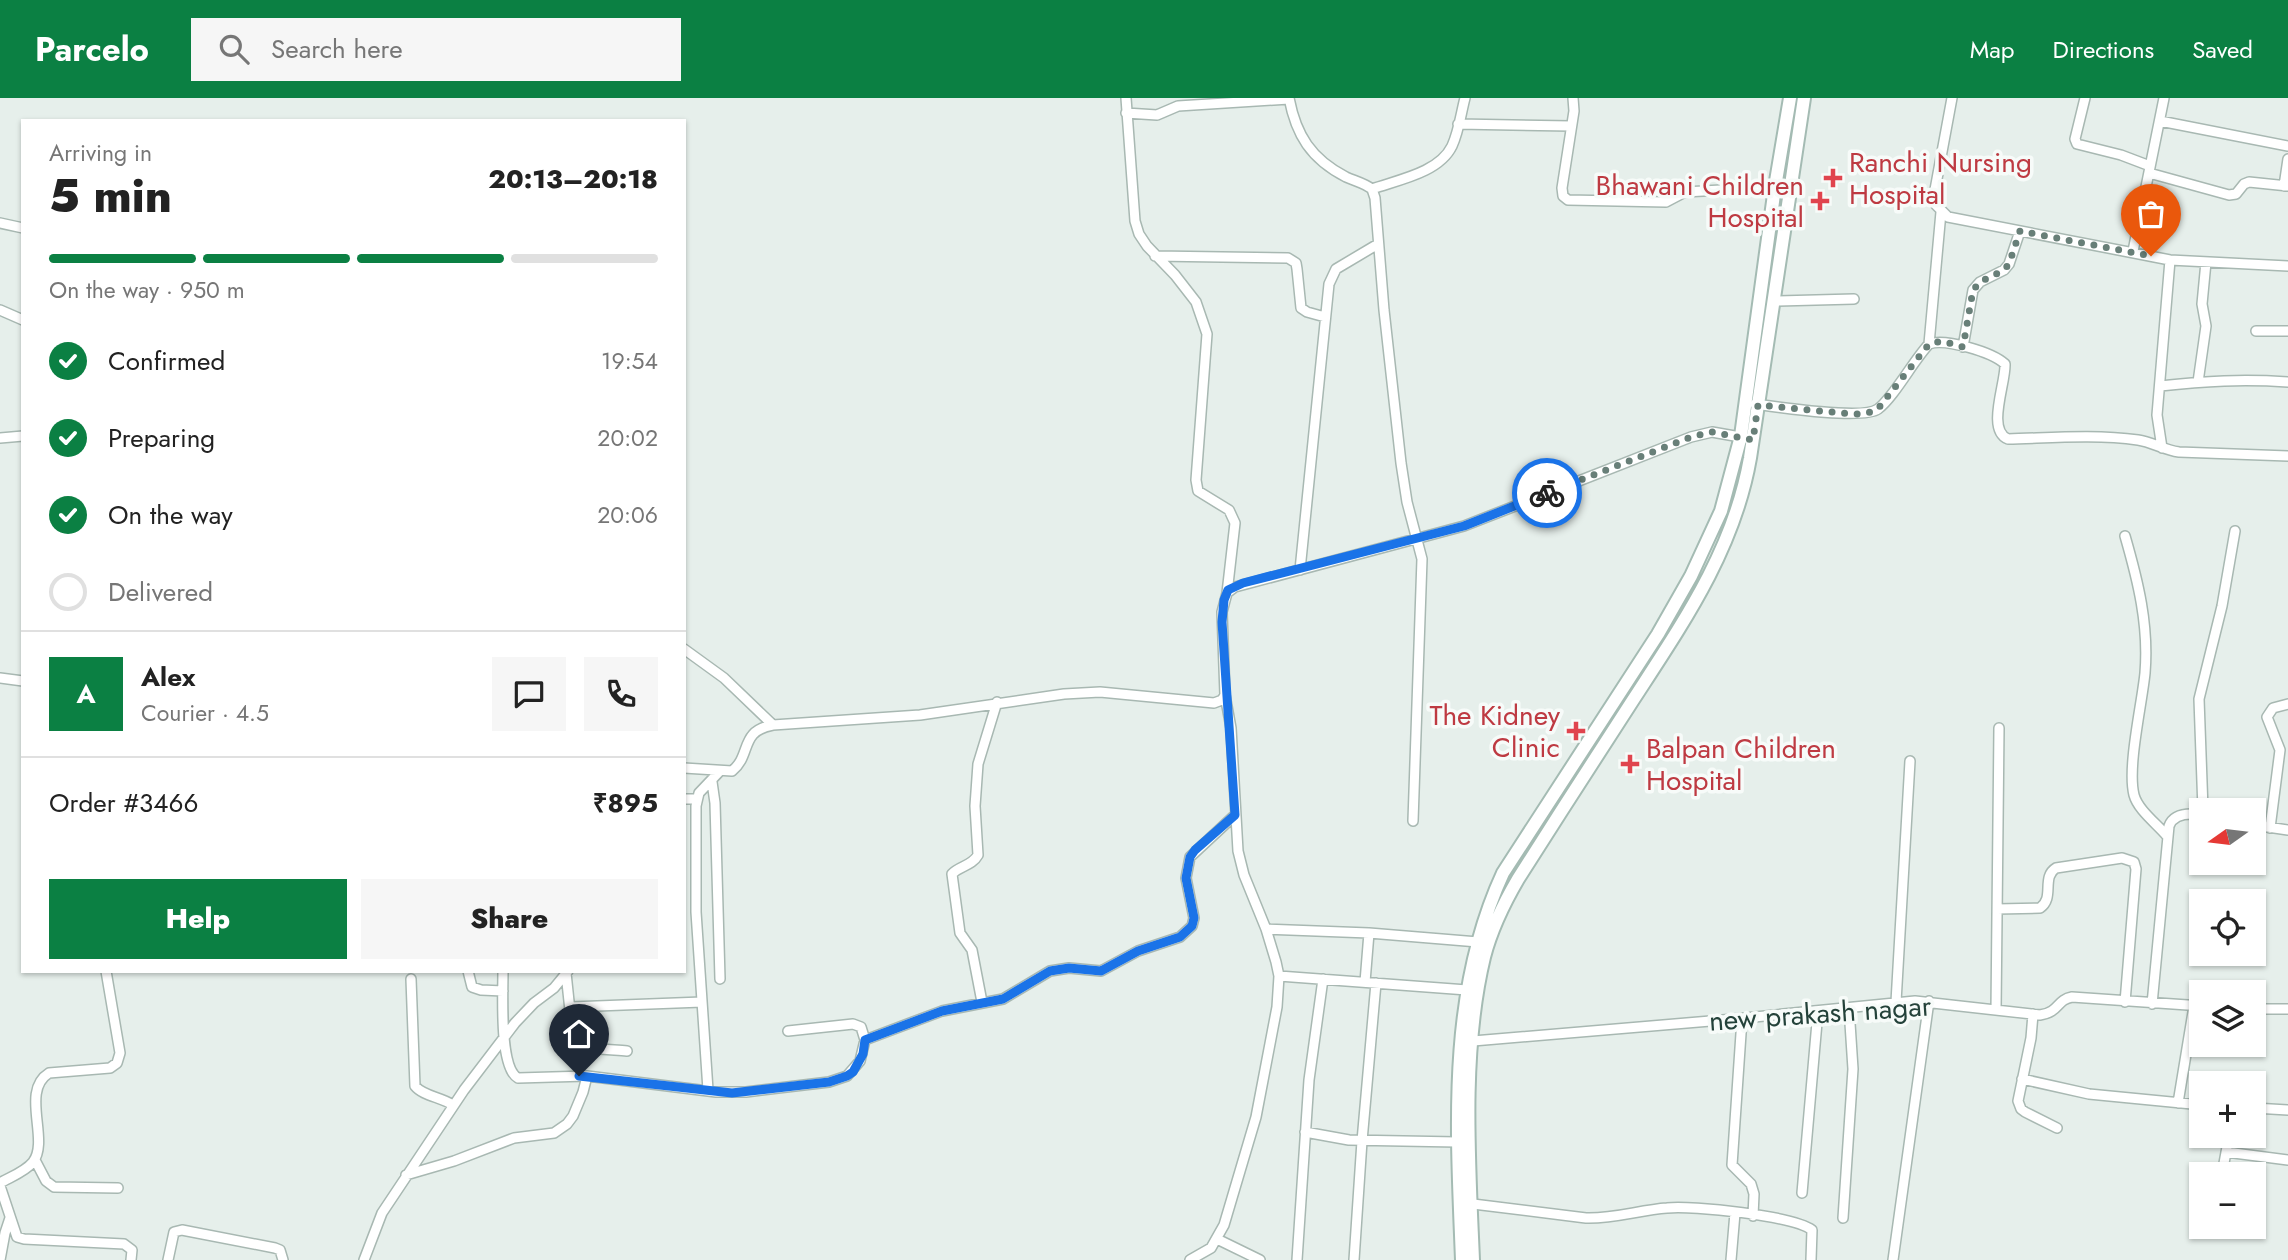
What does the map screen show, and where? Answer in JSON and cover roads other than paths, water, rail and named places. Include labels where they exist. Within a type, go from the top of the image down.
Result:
[{"type":"main road","points":[[1462,1260],[1473,1041],[1478,987],[1485,955],[1507,898],[1707,581],[1740,508],[1775,187],[1790,98]]},
{"type":"main road","points":[[1752,404],[1774,301],[1804,98]]},
{"type":"main road","points":[[1473,1260],[1457,1142],[1458,1076],[1467,990],[1488,908],[1503,873],[1658,634],[1691,576],[1721,511],[1747,438]]},
{"type":"street","points":[[1126,98],[1135,221],[1139,234],[1196,302],[1207,334],[1196,480],[1198,491],[1229,510],[1235,523],[1222,622],[1235,815],[1241,865],[1266,929],[1279,976],[1278,1007],[1256,1117],[1242,1166],[1217,1239],[1211,1248],[1190,1260]]},
{"type":"street","points":[[1126,113],[1157,115],[1178,106],[1289,98],[1298,131],[1305,144],[1332,169],[1372,189],[1397,435],[1407,502],[1422,559],[1413,821]]},
{"type":"street","points":[[1372,189],[1436,164],[1451,148],[1465,98]]},
{"type":"street","points":[[1573,98],[1562,188],[1563,196],[1568,201],[1666,202],[1685,192],[1775,187]]},
{"type":"street","points":[[1952,98],[1934,195],[1941,212],[1955,219],[2170,260],[2288,267]]},
{"type":"street","points":[[2085,98],[2075,139],[2077,144],[2121,155],[2150,169],[2229,195],[2236,194],[2249,182],[2286,186],[2288,159]]},
{"type":"street","points":[[2133,251],[2164,98]]},
{"type":"street","points":[[2160,121],[2288,146]]},
{"type":"street","points":[[1458,124],[1571,126]]},
{"type":"street","points":[[1752,404],[1852,414],[1871,412],[1882,406],[1929,344],[1941,212]]},
{"type":"street","points":[[0,223],[21,228]]},
{"type":"street","points":[[1963,347],[1973,290],[1980,282],[2004,270],[2009,264],[2020,231]]},
{"type":"street","points":[[1300,570],[1329,284],[1336,269],[1378,244]]},
{"type":"street","points":[[1155,256],[1289,258],[1296,263],[1301,308],[1325,317]]},
{"type":"street","points":[[2162,448],[2157,415],[2170,260]]},
{"type":"street","points":[[2198,382],[2206,326],[2202,304],[2206,262]]},
{"type":"street","points":[[1774,301],[1854,299]]},
{"type":"street","points":[[0,310],[21,319]]},
{"type":"street","points":[[2256,331],[2288,331]]},
{"type":"street","points":[[1929,344],[1942,341],[1992,355],[2005,364],[1997,419],[1997,430],[2001,437],[2118,438],[2141,440],[2179,452],[2288,456]]},
{"type":"street","points":[[2160,387],[2241,379],[2288,382]]},
{"type":"street","points":[[1227,593],[1243,583],[1475,522],[1691,437],[1712,432],[1747,438]]},
{"type":"street","points":[[0,438],[21,436]]},
{"type":"street","points":[[2202,798],[2199,699],[2222,606],[2235,531]]},
{"type":"street","points":[[2125,536],[2140,593],[2146,641],[2133,789],[2138,804],[2167,836]]},
{"type":"street","points":[[686,650],[724,678],[773,725]]},
{"type":"street","points":[[0,678],[21,681]]},
{"type":"street","points":[[686,768],[733,771],[738,767],[749,738],[763,727],[773,725],[920,715],[1064,694],[1100,692],[1206,704],[1222,700],[1225,695]]},
{"type":"street","points":[[982,1002],[972,950],[960,933],[952,874],[965,868],[978,855],[975,806],[978,764],[997,702]]},
{"type":"street","points":[[2270,828],[2280,750],[2267,717],[2273,708],[2288,704]]},
{"type":"street","points":[[1996,1010],[1999,728]]},
{"type":"street","points":[[1896,1002],[1910,761]]},
{"type":"street","points":[[708,1090],[696,900],[697,799],[699,793],[719,772]]},
{"type":"street","points":[[712,782],[715,803],[720,979]]},
{"type":"street","points":[[686,799],[697,799]]},
{"type":"street","points":[[2152,1004],[2167,836],[2171,820],[2189,814]]},
{"type":"street","points":[[865,1040],[942,1011],[1011,996],[1034,980],[1059,969],[1101,971],[1138,951],[1169,942],[1187,932],[1194,918],[1186,878],[1190,857],[1235,815]]},
{"type":"street","points":[[2266,827],[2288,830]]},
{"type":"street","points":[[1997,909],[2040,908],[2045,905],[2048,900],[2049,876],[2056,868],[2122,858],[2134,863],[2136,869],[2125,1002]]},
{"type":"street","points":[[1266,929],[1369,933],[1478,943]]},
{"type":"street","points":[[1365,982],[1369,933]]},
{"type":"street","points":[[106,973],[120,1053],[117,1063],[110,1068],[48,1073],[43,1077],[38,1084],[36,1096],[38,1150],[35,1160],[0,1185],[17,1237],[124,1244],[132,1250],[131,1260]]},
{"type":"street","points":[[468,973],[472,987],[503,991]]},
{"type":"street","points":[[503,973],[504,1038],[510,1071],[514,1076],[587,1076],[732,1093],[839,1079],[847,1076],[860,1061],[865,1040],[861,1027],[853,1024],[788,1031]]},
{"type":"street","points":[[363,1260],[382,1213],[453,1105],[526,1011],[554,988],[566,973]]},
{"type":"street","points":[[567,973],[571,1007],[570,1029],[575,1042],[587,1047],[627,1051]]},
{"type":"street","points":[[1279,976],[1467,990]]},
{"type":"street","points":[[411,979],[415,1086],[423,1093],[439,1096],[453,1105]]},
{"type":"street","points":[[1297,1260],[1312,1054],[1323,979]]},
{"type":"street","points":[[1354,1260],[1377,983]]},
{"type":"street","name":"new prakash nagar","points":[[1473,1041],[1896,1002],[1929,1001],[2033,1014],[2051,1014],[2065,998],[2073,997],[2189,1006]]},
{"type":"street","points":[[1894,1260],[1929,1001]]},
{"type":"street","points":[[571,1007],[702,1002]]},
{"type":"street","points":[[1843,1218],[1853,1069],[1849,1008]]},
{"type":"street","points":[[2266,1009],[2288,1009]]},
{"type":"street","points":[[1802,1193],[1818,1011]]},
{"type":"street","points":[[2033,1014],[2031,1038],[2018,1095],[2021,1109],[2057,1128]]},
{"type":"street","points":[[1742,1018],[1731,1154],[1732,1164],[1751,1184],[1754,1194],[1753,1216]]},
{"type":"street","points":[[2178,1103],[2189,1047]]},
{"type":"street","points":[[407,1175],[514,1139],[554,1133],[573,1116],[587,1076]]},
{"type":"street","points":[[2022,1079],[2089,1094],[2189,1104]]},
{"type":"street","points":[[2266,1109],[2288,1110]]},
{"type":"street","points":[[1305,1132],[1362,1141],[1457,1142]]},
{"type":"street","points":[[2224,1162],[2227,1148]]},
{"type":"street","points":[[2226,1152],[2288,1160]]},
{"type":"street","points":[[35,1160],[46,1181],[54,1187],[118,1188]]},
{"type":"street","points":[[1465,1203],[1595,1218],[1682,1207],[1735,1213],[1808,1227],[1813,1236],[1811,1260]]},
{"type":"street","points":[[1731,1260],[1735,1213]]},
{"type":"street","points":[[0,1260],[10,1217]]},
{"type":"street","points":[[168,1260],[173,1232],[183,1230],[275,1248],[280,1250],[283,1260]]},
{"type":"street","points":[[1217,1239],[1260,1260]]},
{"type":"place","name":"Ranchi Nursing Hospital","points":[[1833,178]]},
{"type":"place","name":"Bhawani Children Hospital","points":[[1820,201]]},
{"type":"place","name":"The Kidney Clinic","points":[[1576,731]]},
{"type":"place","name":"Balpan Children Hospital","points":[[1630,764]]}]
